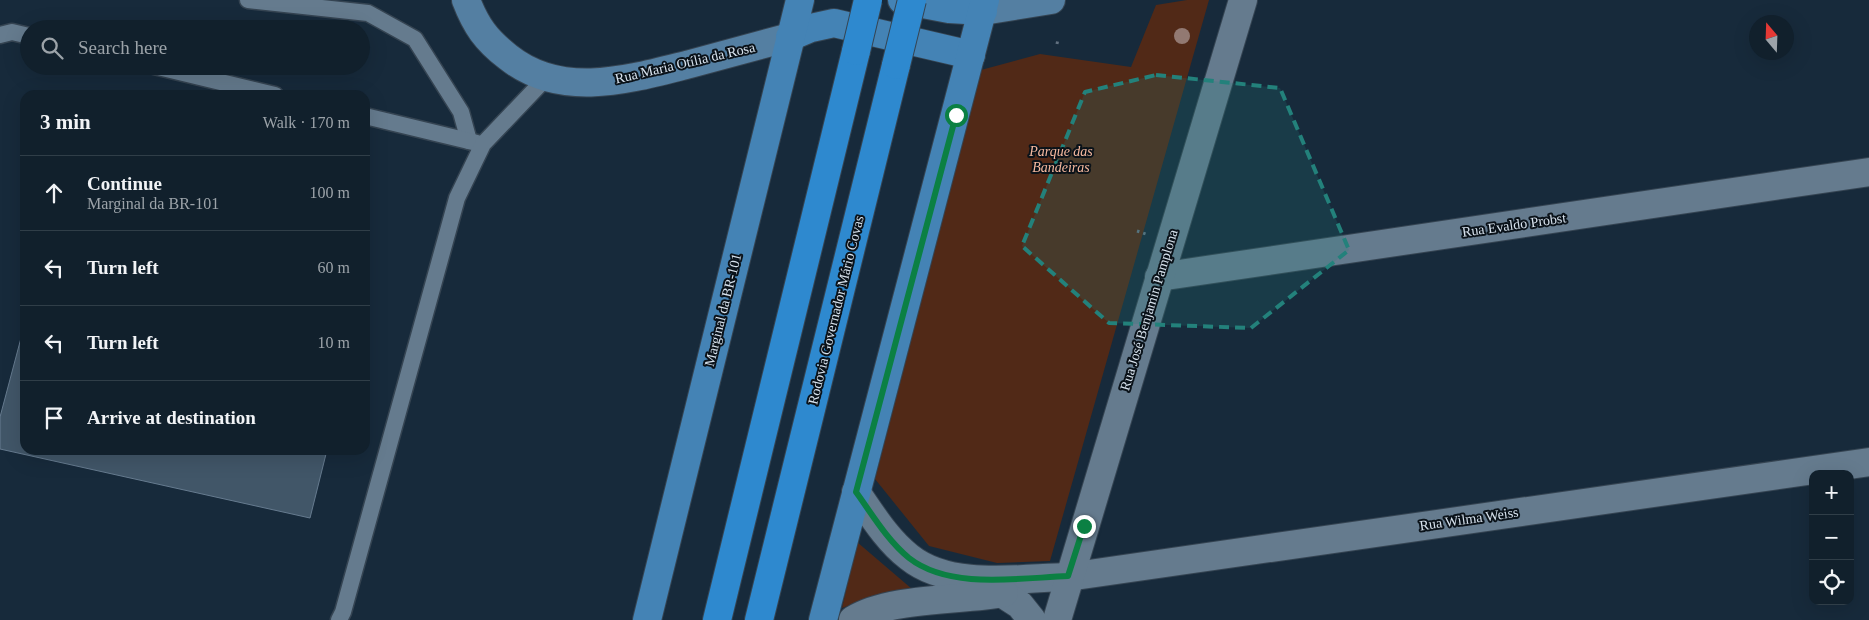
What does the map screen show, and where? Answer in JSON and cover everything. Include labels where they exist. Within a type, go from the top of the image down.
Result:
[{"type":"highway","points":[[717,620],[868,0]]},
{"type":"highway","name":"Rodovia Governador Mário Covas","points":[[759,620],[912,0]]},
{"type":"main road","name":"Marginal da BR-101","points":[[647,620],[800,0]]},
{"type":"main road","points":[[823,620],[984,5],[949,9],[902,0]]},
{"type":"main road","points":[[790,38],[811,28],[834,23],[972,55]]},
{"type":"street","name":"Rua Maria Otília da Rosa","points":[[466,0],[474,22],[491,44],[516,64],[545,78],[600,83],[642,76],[790,38]]},
{"type":"street","name":"Rua José Benjamin Pamplona","points":[[1057,620],[1068,576],[1243,0]]},
{"type":"street","points":[[984,5],[1038,1]]},
{"type":"street","name":"Rua Evaldo Probst","points":[[1159,277],[1869,172]]},
{"type":"street","name":"Rua Wilma Weiss","points":[[1068,576],[1869,462]]},
{"type":"street","points":[[856,492],[886,534],[909,558],[938,574],[958,578],[1068,576]]},
{"type":"street","points":[[853,620],[872,611],[891,606],[1002,594],[1068,576]]},
{"type":"street","points":[[1002,594],[1020,605],[1032,620]]},
{"type":"lane","points":[[248,0],[368,13],[415,38],[461,112],[476,143]]},
{"type":"lane","points":[[0,35],[12,32],[20,34]]},
{"type":"lane","points":[[192,75],[254,90]]},
{"type":"lane","points":[[339,620],[343,612],[457,198],[476,143],[545,78]]},
{"type":"lane","points":[[370,117],[476,143]]},
{"type":"highlighted area","points":[[1156,75],[1280,88],[1349,250],[1251,328],[1109,323],[1022,246],[1085,92]]},
{"type":"green space","name":"Parque das Bandeiras","points":[[1187,0],[1209,0],[1050,561],[997,563],[929,546],[875,479],[981,70],[1040,54],[1131,67],[1156,5]]},
{"type":"green space","points":[[857,542],[912,589],[882,594],[842,608]]},
{"type":"building","points":[[20,342],[20,453],[0,449],[0,417]]},
{"type":"building","points":[[27,455],[326,455],[310,518]]},
{"type":"route","points":[[956,115],[856,492],[886,534],[909,558],[938,574],[958,578],[992,579],[1068,576],[1084,526]]}]
